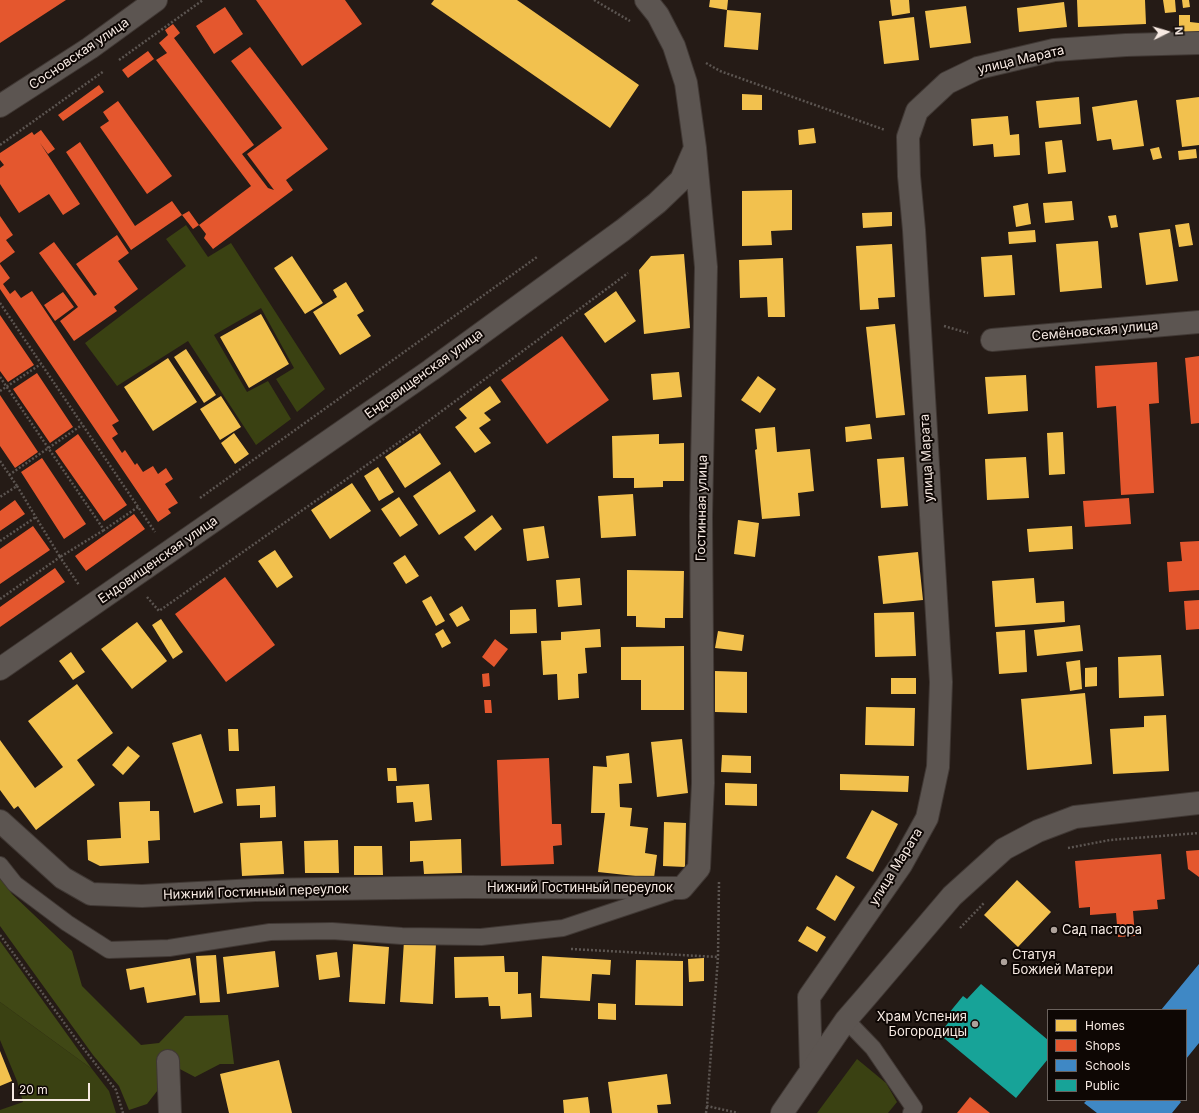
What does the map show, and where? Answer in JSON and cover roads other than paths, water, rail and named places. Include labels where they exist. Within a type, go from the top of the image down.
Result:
[{"type":"street","name":"Сосновская улица","points":[[0,106],[90,48],[156,0]]},
{"type":"street","points":[[646,0],[658,15],[674,46],[686,83],[695,148]]},
{"type":"street","name":"улица Марата","points":[[811,1069],[809,997],[901,865],[927,818],[938,768],[941,682],[932,558],[908,137],[917,111],[947,83],[978,68],[1054,50],[1126,45],[1199,43]]},
{"type":"street","name":"Ендовищенская улица","points":[[0,669],[431,370],[623,230],[657,203],[681,180],[695,148]]},
{"type":"street","name":"Гостинная улица","points":[[682,888],[699,868],[703,783],[702,516],[706,267],[695,148]]},
{"type":"street","name":"Семёновская улица","points":[[992,340],[1199,322]]},
{"type":"street","points":[[782,1113],[846,1020],[952,896],[1004,849],[1038,831],[1075,817],[1199,803]]},
{"type":"street","name":"Нижний Гостинный переулок","points":[[0,821],[63,878],[91,894],[142,896],[256,890],[467,887],[682,888]]},
{"type":"street","points":[[168,1061],[170,1113]]},
{"type":"lane","name":"Нижний Гостинный переулок","points":[[0,865],[15,884],[67,923],[109,950],[169,948],[270,932],[332,931],[402,936],[489,937],[563,928],[682,888]]},
{"type":"lane","points":[[846,1020],[877,1054],[914,1108],[911,1113]]},
{"type":"place","name":"Сад пастора","points":[[1054,930]]},
{"type":"place","name":"Статуя Божией Матери","points":[[1004,962]]},
{"type":"place","name":"Храм Успения Богородицы","points":[[975,1024]]}]
